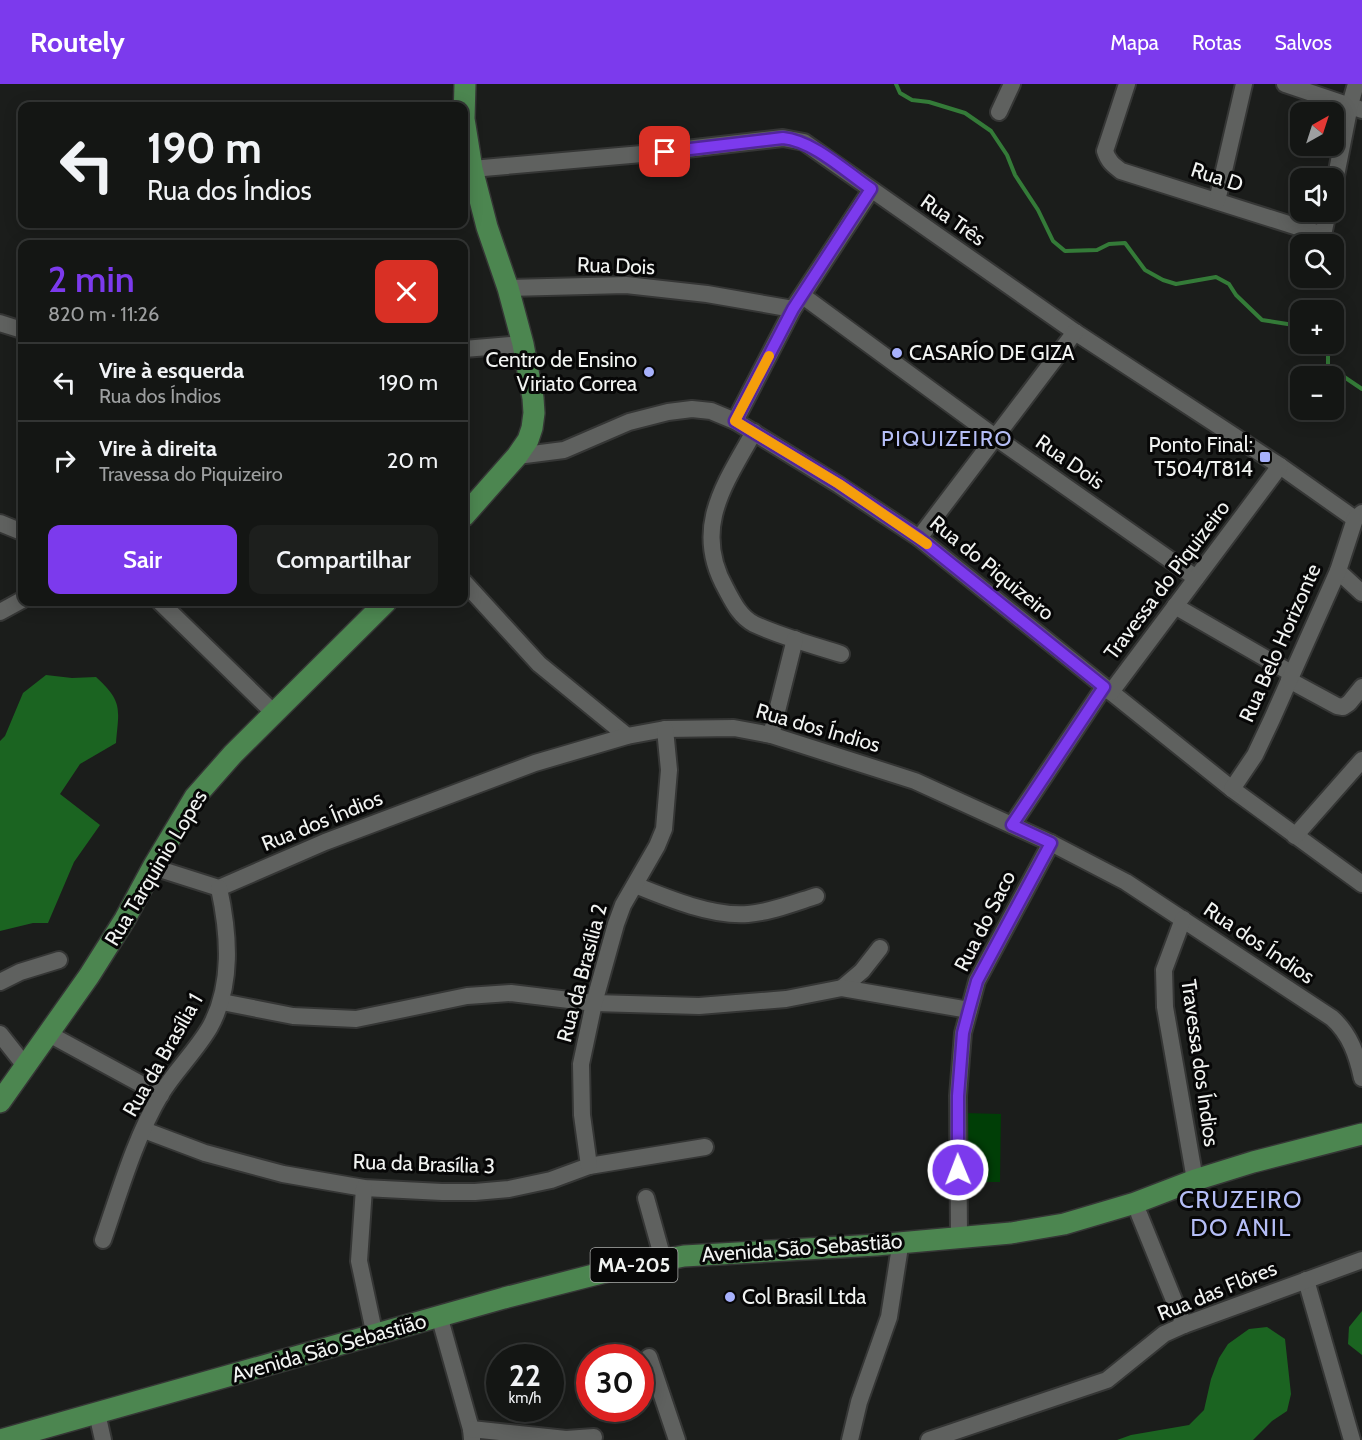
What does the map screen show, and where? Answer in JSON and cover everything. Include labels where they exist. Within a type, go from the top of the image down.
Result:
[{"type":"main road","points":[[464,102],[465,84]]},
{"type":"main road","points":[[468,144],[487,227],[508,288],[523,344],[534,413],[528,440],[517,456],[468,511]]},
{"type":"main road","name":"Rua Tarquinio Lopes","points":[[0,1102],[89,976],[125,919],[195,797],[233,754],[382,606]]},
{"type":"main road","name":"Avenida São Sebastião","points":[[1,1440],[504,1298],[613,1270],[663,1259],[703,1254],[876,1245],[1011,1233],[1065,1224],[1135,1203],[1195,1180],[1293,1151],[1362,1134]]},
{"type":"main road","name":"Avenida São Sebastião","points":[[37,1440],[101,1431],[442,1326],[597,1284],[660,1270],[1012,1245],[1062,1236],[1139,1214],[1274,1169],[1362,1147]]},
{"type":"street","points":[[999,112],[1012,84]]},
{"type":"street","name":"Rua D","points":[[1126,84],[1105,151],[1107,160],[1121,171],[1323,235],[1326,222]]},
{"type":"street","points":[[1217,201],[1244,84]]},
{"type":"street","points":[[1285,84],[1356,108]]},
{"type":"street","points":[[1339,168],[1356,108],[1356,84]]},
{"type":"street","name":"Rua Três","points":[[472,169],[642,154],[783,138],[804,142],[1075,332],[1358,516]]},
{"type":"street","points":[[735,421],[798,303],[871,189]]},
{"type":"street","name":"Rua Dois","points":[[508,288],[626,285],[798,303],[1196,578]]},
{"type":"street","points":[[0,324],[18,329]]},
{"type":"street","points":[[919,538],[1075,332]]},
{"type":"street","points":[[468,349],[523,344]]},
{"type":"street","name":"Rua do Piquizeiro","points":[[517,456],[564,450],[629,422],[668,412],[692,409],[711,411],[735,421],[839,484],[919,538],[1232,789],[1362,884]]},
{"type":"street","points":[[754,432],[728,477],[712,522],[710,548],[718,574],[736,609],[753,623],[841,654]]},
{"type":"street","name":"Travessa do Piquizeiro","points":[[1012,825],[1107,689],[1175,606],[1280,466]]},
{"type":"street","name":"Rua Belo Horizonte","points":[[1232,789],[1255,755],[1338,571],[1358,516]]},
{"type":"street","points":[[0,523],[18,530]]},
{"type":"street","points":[[1338,571],[1362,593]]},
{"type":"street","points":[[468,587],[539,664],[627,736]]},
{"type":"street","points":[[0,612],[18,602]]},
{"type":"street","points":[[164,606],[275,714]]},
{"type":"street","points":[[1175,606],[1337,706],[1343,707],[1349,703],[1362,687]]},
{"type":"street","points":[[771,735],[795,639]]},
{"type":"street","name":"Rua dos Índios","points":[[219,888],[325,842],[627,736],[665,729],[734,728],[771,735],[915,781],[1051,843],[1126,882],[1332,1018],[1343,1029],[1352,1044],[1362,1078]]},
{"type":"street","name":"Rua da Brasília 2","points":[[589,1166],[581,1089],[582,1064],[594,1003],[616,924],[623,905],[657,846],[664,829],[669,770],[665,729]]},
{"type":"street","points":[[1295,836],[1362,760]]},
{"type":"street","name":"Rua do Saco","points":[[959,1237],[958,1096],[963,1033],[977,981],[1051,843]]},
{"type":"street","points":[[153,867],[219,888]]},
{"type":"street","points":[[635,885],[677,902],[746,915],[816,896]]},
{"type":"street","name":"Rua da Brasília 1","points":[[104,1239],[123,1181],[161,1095],[209,1028],[222,1002],[227,957],[225,918],[219,888]]},
{"type":"street","name":"Travessa dos Índios","points":[[1183,919],[1164,970],[1165,1007],[1195,1180]]},
{"type":"street","points":[[842,987],[862,971],[880,948]]},
{"type":"street","points":[[0,982],[20,972],[59,960]]},
{"type":"street","points":[[222,1002],[293,1016],[324,1019],[356,1018],[467,996],[511,993],[594,1003],[699,1006],[786,999],[842,987],[969,1010]]},
{"type":"street","points":[[49,1034],[161,1095]]},
{"type":"street","points":[[0,1035],[26,1067]]},
{"type":"street","name":"Rua da Brasília 3","points":[[144,1130],[243,1165],[283,1174],[364,1188],[476,1192],[551,1180],[589,1166],[705,1147]]},
{"type":"street","points":[[364,1188],[359,1261],[375,1336]]},
{"type":"street","points":[[646,1198],[663,1259]]},
{"type":"street","points":[[1139,1214],[1184,1325]]},
{"type":"street","points":[[850,1440],[859,1402],[889,1317],[899,1253]]},
{"type":"street","name":"Rua das Flôres","points":[[929,1440],[1107,1380],[1164,1334],[1362,1260]]},
{"type":"street","points":[[1306,1280],[1352,1440]]},
{"type":"street","points":[[442,1326],[472,1435],[566,1439],[594,1437]]},
{"type":"street","points":[[654,1372],[677,1440]]},
{"type":"green space","points":[[46,675],[72,678],[96,677],[111,693],[117,706],[116,743],[80,764],[60,794],[100,825],[74,862],[48,923],[33,923],[0,931],[0,741],[5,736],[23,693]]},
{"type":"green space","points":[[964,1113],[1001,1114],[1000,1182],[964,1182]]},
{"type":"green space","points":[[1362,1311],[1362,1355],[1348,1344],[1349,1327]]},
{"type":"green space","points":[[1267,1327],[1285,1339],[1291,1394],[1287,1411],[1272,1421],[1253,1440],[1117,1440],[1131,1435],[1189,1425],[1204,1410],[1211,1379],[1219,1358],[1228,1344],[1249,1329]]},
{"type":"waterway","points":[[896,84],[900,93],[912,100],[929,102],[965,113],[991,131],[1007,155],[1015,175],[1038,210],[1053,241],[1065,251],[1097,250],[1109,244],[1125,243],[1145,270],[1163,280],[1176,284],[1216,277],[1229,284],[1236,295],[1262,320],[1290,324]]},
{"type":"waterway","points":[[1329,354],[1328,366],[1362,389]]},
{"type":"slow traffic","points":[[769,356],[735,421],[839,484],[927,544]]},
{"type":"place","name":"CASARÍO DE GIZA","points":[[897,353]]},
{"type":"place","name":"Centro de Ensino Viriato Correa","points":[[649,372]]},
{"type":"place","name":"Ponto Final: T504/T814","points":[[1265,457]]},
{"type":"place","name":"Col Brasil Ltda","points":[[730,1297]]},
{"type":"district","name":"PIQUIZEIRO","points":[[947,438]]},
{"type":"district","name":"CRUZEIRO DO ANIL","points":[[1241,1214]]},
{"type":"route","points":[[665,152],[783,138],[794,139],[804,142],[871,189],[793,309],[735,421],[839,484],[919,538],[1104,687],[1012,825],[1051,843],[977,981],[963,1033],[958,1096],[958,1170]]}]
